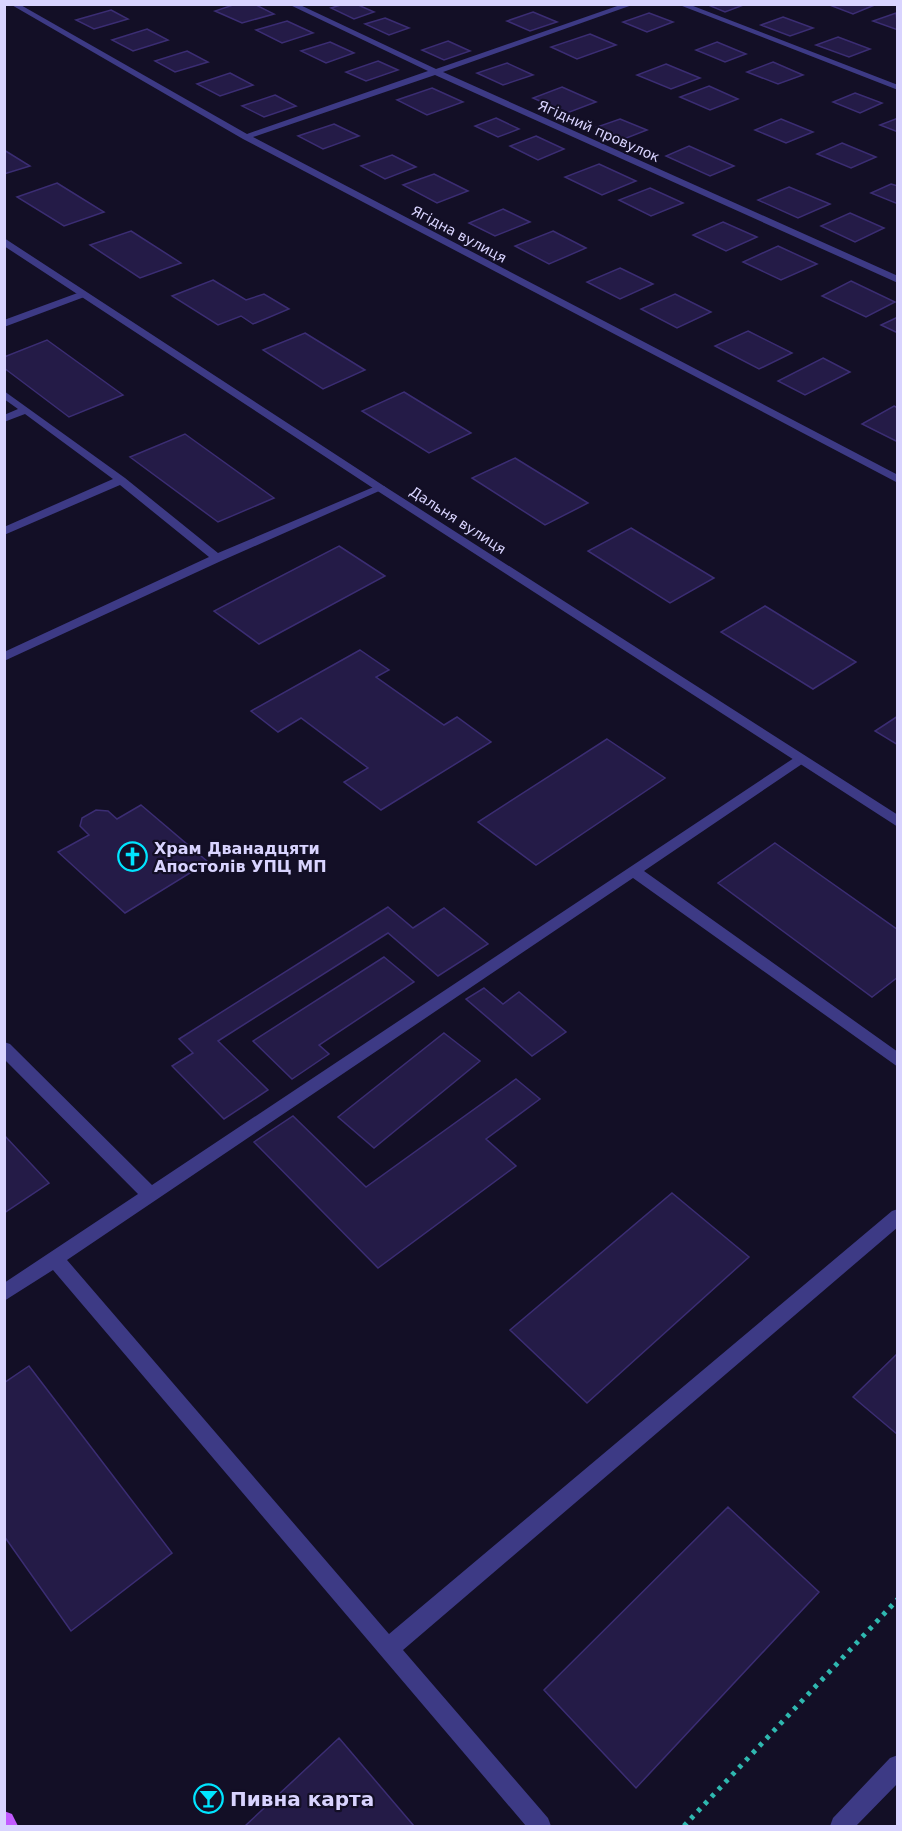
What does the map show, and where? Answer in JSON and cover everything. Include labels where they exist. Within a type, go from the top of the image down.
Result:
[{"type":"main road","points":[[4,1822],[8,1827]]},
{"type":"street","name":"Ягідна вулиця","points":[[13,4],[246,137],[897,480]]},
{"type":"street","name":"Ягідний провулок","points":[[291,4],[897,280]]},
{"type":"street","points":[[246,137],[632,4]]},
{"type":"street","points":[[680,4],[897,88]]},
{"type":"street","name":"Дальня вулиця","points":[[4,241],[380,488],[897,822]]},
{"type":"street","points":[[4,324],[83,294]]},
{"type":"street","points":[[4,394],[121,480],[217,558]]},
{"type":"street","points":[[4,419],[26,410]]},
{"type":"street","points":[[4,532],[121,480]]},
{"type":"street","points":[[4,657],[217,558],[380,488]]},
{"type":"street","points":[[4,1293],[800,759]]},
{"type":"street","points":[[633,872],[897,1061]]},
{"type":"street","points":[[4,1048],[151,1195]]},
{"type":"street","points":[[388,1649],[897,1216]]},
{"type":"street","points":[[55,1259],[540,1827]]},
{"type":"street","points":[[841,1827],[897,1766]]},
{"type":"path","points":[[684,1827],[897,1599]]},
{"type":"building","points":[[236,4],[254,4],[274,14],[242,23],[215,11]]},
{"type":"building","points":[[344,4],[356,4],[374,12],[354,19],[331,8]]},
{"type":"building","points":[[706,4],[746,4],[725,12]]},
{"type":"building","points":[[827,4],[877,4],[853,14]]},
{"type":"building","points":[[111,10],[128,19],[94,29],[76,20]]},
{"type":"building","points":[[533,12],[557,22],[530,31],[507,21]]},
{"type":"building","points":[[649,13],[673,22],[647,32],[623,22]]},
{"type":"building","points":[[896,13],[898,30],[873,21]]},
{"type":"building","points":[[783,17],[813,28],[790,36],[761,25]]},
{"type":"building","points":[[385,18],[409,28],[389,35],[365,24]]},
{"type":"building","points":[[287,21],[313,33],[282,43],[256,30]]},
{"type":"building","points":[[147,29],[168,40],[133,51],[112,40]]},
{"type":"building","points":[[590,34],[616,45],[577,59],[551,47]]},
{"type":"building","points":[[838,37],[870,49],[849,57],[816,45]]},
{"type":"building","points":[[448,41],[470,51],[444,60],[422,50]]},
{"type":"building","points":[[330,42],[354,53],[326,63],[301,51]]},
{"type":"building","points":[[717,42],[746,54],[725,62],[696,50]]},
{"type":"building","points":[[187,51],[208,62],[175,72],[155,61]]},
{"type":"building","points":[[378,61],[398,70],[366,81],[346,72]]},
{"type":"building","points":[[773,62],[803,75],[778,84],[747,72]]},
{"type":"building","points":[[507,63],[533,75],[503,85],[477,73]]},
{"type":"building","points":[[666,64],[700,78],[671,89],[637,75]]},
{"type":"building","points":[[230,73],[253,85],[220,96],[197,84]]},
{"type":"building","points":[[709,86],[738,99],[710,110],[680,97]]},
{"type":"building","points":[[562,87],[596,102],[567,113],[533,98]]},
{"type":"building","points":[[432,88],[463,102],[427,115],[397,100]]},
{"type":"building","points":[[855,93],[882,103],[860,113],[833,102]]},
{"type":"building","points":[[275,95],[296,106],[264,117],[242,106]]},
{"type":"building","points":[[496,118],[519,129],[498,137],[475,126]]},
{"type":"building","points":[[898,118],[898,132],[880,125]]},
{"type":"building","points":[[620,119],[647,130],[624,139],[597,127]]},
{"type":"building","points":[[781,119],[813,132],[786,143],[755,130]]},
{"type":"building","points":[[334,124],[359,136],[323,149],[298,136]]},
{"type":"building","points":[[536,136],[564,149],[538,160],[510,146]]},
{"type":"building","points":[[842,143],[876,157],[851,168],[817,154]]},
{"type":"building","points":[[689,146],[734,166],[710,176],[666,156]]},
{"type":"building","points":[[4,150],[30,166],[4,174]]},
{"type":"building","points":[[392,155],[416,167],[385,179],[361,166]]},
{"type":"building","points":[[599,164],[636,181],[602,195],[565,177]]},
{"type":"building","points":[[434,174],[468,191],[437,203],[403,185]]},
{"type":"building","points":[[57,183],[104,212],[64,226],[17,197]]},
{"type":"building","points":[[891,184],[898,186],[898,204],[871,193]]},
{"type":"building","points":[[789,187],[830,204],[798,218],[758,200]]},
{"type":"building","points":[[650,188],[683,203],[651,216],[619,200]]},
{"type":"building","points":[[503,209],[530,222],[495,236],[469,223]]},
{"type":"building","points":[[850,213],[884,228],[855,242],[821,226]]},
{"type":"building","points":[[723,222],[757,237],[726,251],[693,235]]},
{"type":"building","points":[[131,231],[181,263],[140,278],[90,245]]},
{"type":"building","points":[[553,231],[586,248],[549,264],[515,246]]},
{"type":"building","points":[[778,246],[817,264],[781,280],[743,262]]},
{"type":"building","points":[[620,268],[653,284],[620,299],[587,282]]},
{"type":"building","points":[[213,280],[246,300],[264,294],[289,309],[253,324],[241,316],[218,325],[172,296]]},
{"type":"building","points":[[851,281],[895,302],[866,317],[822,296]]},
{"type":"building","points":[[675,294],[711,312],[677,328],[641,309]]},
{"type":"building","points":[[898,317],[898,333],[881,325]]},
{"type":"building","points":[[748,331],[792,353],[759,369],[715,346]]},
{"type":"building","points":[[305,333],[365,370],[323,389],[263,350]]},
{"type":"building","points":[[47,340],[123,395],[69,417],[4,368],[4,357]]},
{"type":"building","points":[[823,358],[850,372],[805,395],[778,381]]},
{"type":"building","points":[[404,392],[471,433],[429,453],[362,411]]},
{"type":"building","points":[[894,406],[898,408],[898,442],[862,424]]},
{"type":"building","points":[[185,434],[274,498],[218,522],[130,457]]},
{"type":"building","points":[[515,458],[588,503],[545,525],[472,478]]},
{"type":"building","points":[[631,528],[714,578],[670,603],[588,551]]},
{"type":"building","points":[[339,546],[385,576],[259,644],[214,611]]},
{"type":"building","points":[[765,606],[856,662],[813,689],[721,632]]},
{"type":"building","points":[[360,650],[389,670],[376,677],[444,725],[457,717],[491,742],[381,810],[344,782],[368,768],[301,718],[278,732],[251,711]]},
{"type":"building","points":[[898,716],[898,745],[875,731]]},
{"type":"building","points":[[607,739],[665,778],[536,865],[478,822]]},
{"type":"building","name":"Храм Дванадцяти Апостолів УПЦ МП","points":[[141,805],[208,862],[125,913],[58,852],[89,835],[80,826],[82,818],[96,810],[108,811],[117,819]]},
{"type":"building","points":[[775,843],[898,930],[898,977],[872,997],[718,883]]},
{"type":"building","points":[[388,907],[413,928],[444,908],[488,944],[438,976],[388,933],[218,1041],[268,1090],[224,1119],[172,1066],[193,1053],[179,1039]]},
{"type":"building","points":[[384,957],[414,982],[319,1045],[329,1054],[292,1079],[253,1041]]},
{"type":"building","points":[[484,988],[503,1004],[519,992],[566,1032],[532,1056],[466,999]]},
{"type":"building","points":[[444,1033],[480,1061],[374,1148],[338,1117]]},
{"type":"building","points":[[516,1079],[540,1099],[486,1139],[516,1166],[378,1268],[254,1142],[293,1116],[366,1187]]},
{"type":"building","points":[[4,1135],[49,1183],[4,1213]]},
{"type":"building","points":[[672,1193],[749,1257],[587,1403],[510,1330]]},
{"type":"building","points":[[898,1353],[898,1435],[853,1397]]},
{"type":"building","points":[[29,1366],[172,1553],[71,1631],[4,1536],[4,1383]]},
{"type":"building","points":[[728,1507],[819,1592],[636,1788],[544,1690]]},
{"type":"building","points":[[339,1738],[414,1826],[245,1826]]},
{"type":"place","name":"Храм Дванадцяти Апостолів УПЦ МП","points":[[133,857]]},
{"type":"place","name":"Пивна карта","points":[[209,1799]]}]
